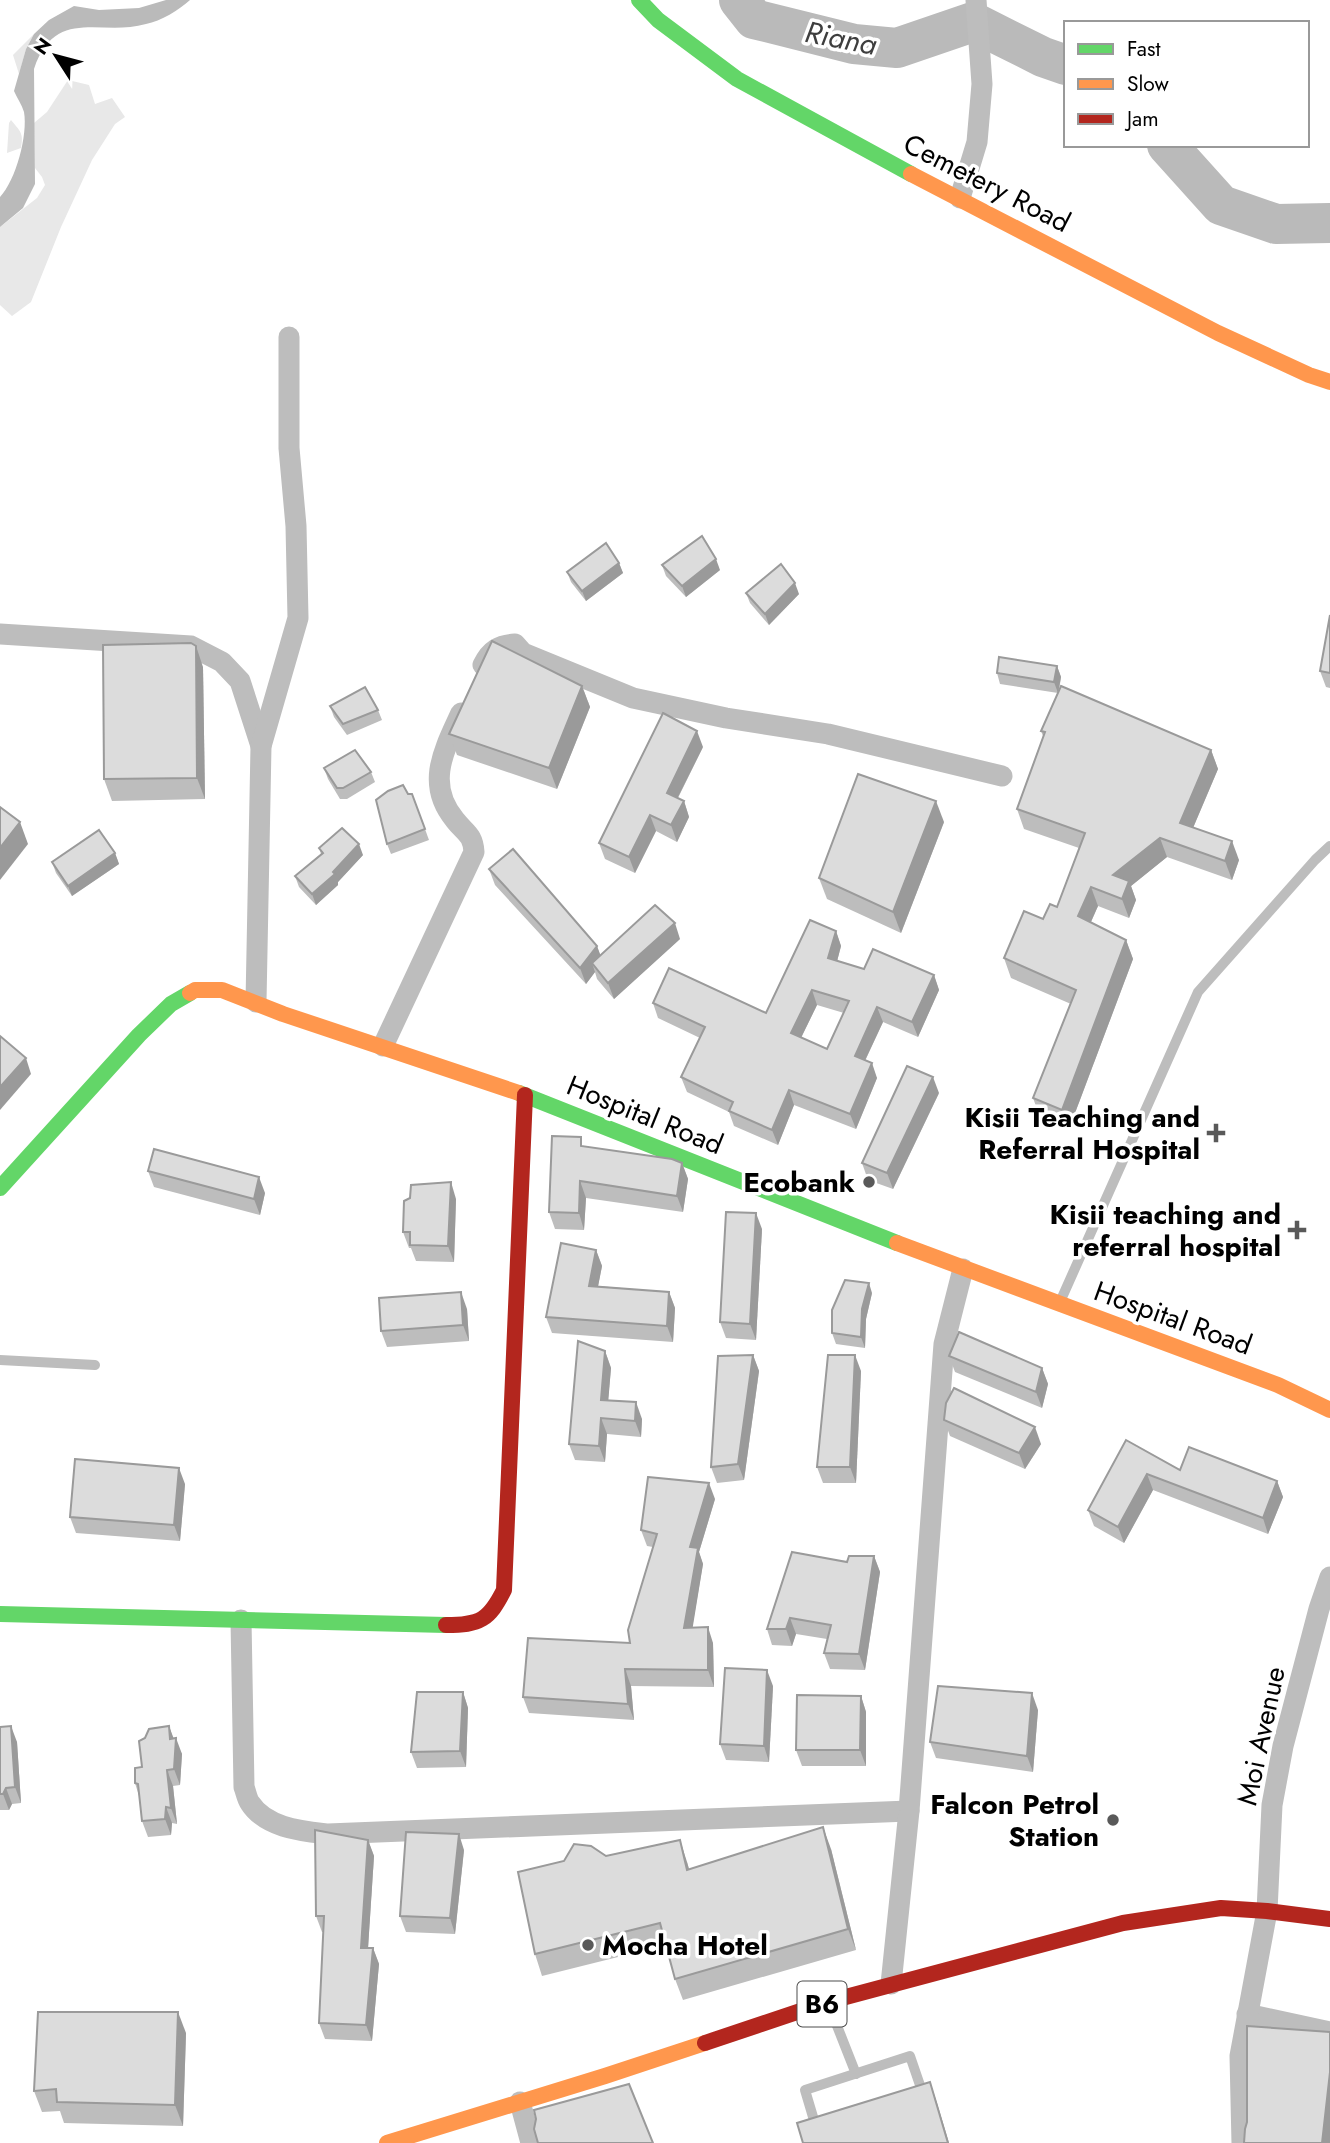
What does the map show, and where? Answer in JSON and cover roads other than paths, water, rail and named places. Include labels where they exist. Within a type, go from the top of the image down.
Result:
[{"type":"main road","name":"Cemetery Road","points":[[639,0],[658,20],[737,79],[885,161],[1218,333],[1330,382]]},
{"type":"main road","name":"Hospital Road","points":[[0,1188],[139,1035],[171,1004],[195,990],[222,990],[284,1014],[525,1095],[963,1269],[1278,1385],[1330,1410]]},
{"type":"main road","points":[[0,1614],[459,1625],[476,1624],[493,1614],[504,1590],[525,1095]]},
{"type":"main road","name":"B6","points":[[387,2143],[648,2062],[827,2002],[1123,1923],[1221,1908],[1330,1919]]},
{"type":"street","points":[[960,198],[977,142],[982,84],[976,0]]},
{"type":"street","points":[[256,1002],[261,746],[298,618],[296,526],[289,448],[289,337]]},
{"type":"street","points":[[0,634],[191,646],[222,662],[240,681],[261,746]]},
{"type":"street","points":[[383,1046],[474,852],[473,840],[453,819],[441,801],[437,782],[445,747],[488,654],[505,645],[515,644],[523,653],[633,698],[726,719],[828,734],[1002,776]]},
{"type":"street","points":[[891,1984],[909,1811],[944,1345],[963,1269]]},
{"type":"street","name":"Moi Avenue","points":[[1242,2143],[1240,2056],[1267,1911],[1272,1805],[1283,1746],[1324,1612],[1330,1577]]},
{"type":"street","points":[[241,1619],[244,1787],[250,1803],[276,1824],[328,1834],[909,1811]]},
{"type":"street","points":[[1247,2014],[1330,2032]]},
{"type":"street","points":[[520,2102],[531,2143]]},
{"type":"lane","points":[[1059,1304],[1198,992],[1330,846]]},
{"type":"lane","points":[[0,1360],[95,1366]]},
{"type":"lane","points":[[827,2002],[856,2074]]},
{"type":"lane","points":[[910,2056],[923,2094],[816,2127],[805,2090],[856,2074],[910,2056]]},
{"type":"waterway","name":"Riana","points":[[739,0],[754,19],[854,44],[897,48],[973,22],[1043,57],[1064,64]]},
{"type":"waterway","name":"Riana","points":[[1169,147],[1221,205],[1276,224],[1330,223]]},
{"type":"place","name":"Kisii Teaching and Referral Hospital","points":[[1216,1133]]},
{"type":"place","name":"Ecobank","points":[[869,1182]]},
{"type":"place","name":"Kisii teaching and referral hospital","points":[[1297,1230]]},
{"type":"place","name":"Falcon Petrol Station","points":[[1113,1820]]},
{"type":"place","name":"Mocha Hotel","points":[[588,1945]]}]
